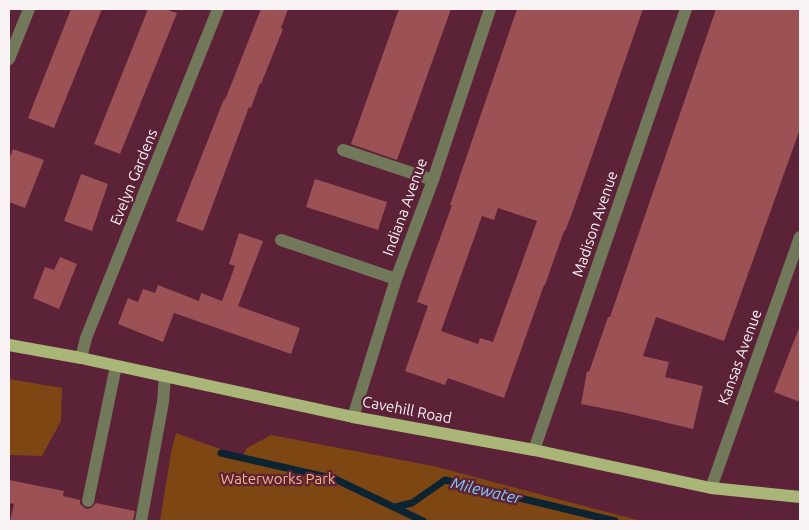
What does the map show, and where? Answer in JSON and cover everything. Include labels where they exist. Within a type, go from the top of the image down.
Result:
[{"type":"main road","name":"Cavehill Road","points":[[9,345],[81,358],[354,417],[534,450],[711,488],[800,497]]},
{"type":"street","points":[[9,59],[29,9]]},
{"type":"street","name":"Evelyn Gardens","points":[[81,358],[86,338],[218,9]]},
{"type":"street","name":"Indiana Avenue","points":[[354,417],[396,279],[433,180],[490,9]]},
{"type":"street","name":"Madison Avenue","points":[[534,450],[686,9]]},
{"type":"street","points":[[344,150],[433,180]]},
{"type":"street","name":"Kansas Avenue","points":[[711,488],[800,237]]},
{"type":"street","points":[[281,240],[396,279]]},
{"type":"street","points":[[88,501],[116,366]]},
{"type":"street","points":[[141,521],[166,376]]},
{"type":"green space","points":[[9,379],[62,388],[61,421],[42,456],[9,455]]},
{"type":"green space","name":"Waterworks Park","points":[[176,433],[242,457],[247,448],[271,435],[433,466],[641,521],[160,521],[171,452]]},
{"type":"building","points":[[71,9],[102,9],[54,128],[28,118]]},
{"type":"building","points":[[148,9],[165,9],[177,13],[120,154],[94,144]]},
{"type":"building","points":[[261,9],[288,9],[281,28],[283,29],[251,108],[249,107],[203,231],[176,221]]},
{"type":"building","points":[[399,9],[451,9],[397,160],[351,144]]},
{"type":"building","points":[[517,9],[643,9],[571,216],[544,285],[504,398],[448,378],[445,385],[405,371],[428,306],[417,302],[452,205],[450,205]],"holes":[[[498,208],[537,221],[493,342],[480,338],[478,344],[441,331],[482,216],[494,220]]]},
{"type":"building","points":[[716,9],[800,9],[800,129],[724,341],[656,317],[643,356],[669,362],[665,377],[703,386],[693,429],[581,404],[587,371],[589,372],[608,317],[610,317]]},
{"type":"building","points":[[13,149],[44,160],[25,208],[9,202],[9,160]]},
{"type":"building","points":[[81,174],[108,184],[92,231],[64,221]]},
{"type":"building","points":[[315,179],[387,202],[378,230],[306,207]]},
{"type":"building","points":[[239,233],[263,241],[238,306],[300,328],[291,354],[174,313],[163,342],[118,324],[128,298],[138,302],[143,289],[155,293],[158,285],[199,301],[201,293],[222,301],[235,266],[229,264]]},
{"type":"building","points":[[60,257],[77,264],[59,309],[33,298],[45,267],[54,270]]},
{"type":"building","points":[[800,328],[800,402],[774,392]]},
{"type":"building","points":[[9,480],[64,491],[63,496],[80,500],[80,504],[86,509],[91,508],[96,503],[135,511],[133,521],[10,521],[14,504],[9,503]]},
{"type":"waterway","name":"Milewater","points":[[221,453],[335,479],[423,521]]},
{"type":"waterway","name":"Milewater","points":[[395,507],[412,503],[445,480],[615,521]]}]
